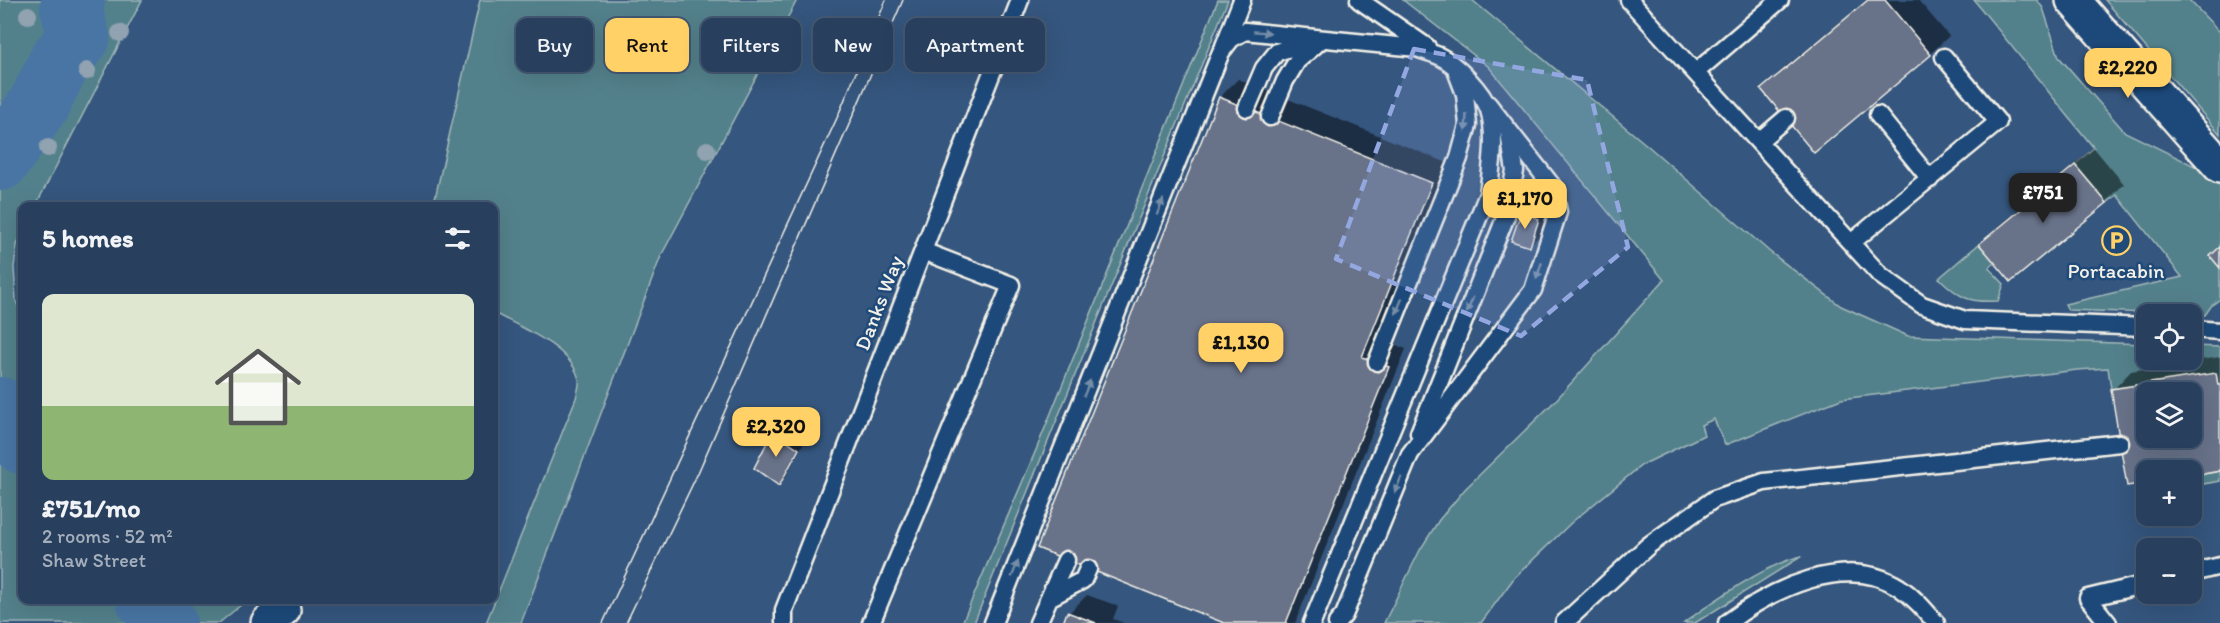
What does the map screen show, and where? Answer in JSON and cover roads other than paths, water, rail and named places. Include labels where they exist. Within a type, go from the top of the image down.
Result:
[{"type":"street","points":[[2073,0],[2220,166]]},
{"type":"lane","name":"Danks Way","points":[[784,623],[784,610],[1020,0]]},
{"type":"lane","points":[[993,623],[1242,0]]},
{"type":"lane","points":[[1359,0],[1455,67],[1480,94],[1553,187],[1558,212],[1533,290],[1410,454]]},
{"type":"lane","points":[[1629,0],[1880,275],[1922,304],[1965,320],[2136,327]]},
{"type":"lane","points":[[1696,72],[1780,0]]},
{"type":"lane","points":[[1221,52],[1231,39],[1245,31],[1417,48],[1440,57]]},
{"type":"lane","points":[[1247,108],[1264,68],[1277,52],[1323,38]]},
{"type":"lane","points":[[1270,117],[1285,81],[1297,61],[1323,38]]},
{"type":"lane","points":[[1851,243],[1998,122],[1944,57]]},
{"type":"lane","points":[[1377,362],[1459,159],[1468,125],[1465,94],[1455,67]]},
{"type":"lane","points":[[1312,623],[1488,194],[1493,150],[1489,110],[1480,94]]},
{"type":"lane","points":[[1878,115],[1930,178]]},
{"type":"lane","points":[[1759,141],[1786,118]]},
{"type":"lane","points":[[1337,623],[1344,615],[1506,216],[1515,171],[1508,129]]},
{"type":"lane","points":[[871,623],[1011,285],[923,251]]},
{"type":"lane","points":[[2202,330],[2220,331]]},
{"type":"lane","points":[[1564,623],[1649,545],[1714,499],[1764,482],[2120,443]]},
{"type":"lane","points":[[1038,623],[1066,560]]},
{"type":"lane","points":[[2202,570],[2220,566]]},
{"type":"lane","points":[[1049,598],[1083,580],[1088,568]]},
{"type":"lane","points":[[1727,623],[1775,593],[1808,579],[1838,574],[1869,575],[1898,586],[1920,603],[1936,623]]},
{"type":"lane","points":[[2105,622],[2088,598],[2136,586]]},
{"type":"waterway","points":[[0,160],[38,106],[61,59],[79,38],[71,7],[74,0]]},
{"type":"waterway","points":[[0,408],[18,437]]},
{"type":"waterway","points":[[150,604],[166,623]]},
{"type":"tram line","points":[[603,623],[837,118],[886,0]]},
{"type":"tram line","points":[[626,623],[698,473],[903,0]]},
{"type":"place","name":"Portacabin","points":[[2116,240]]}]
